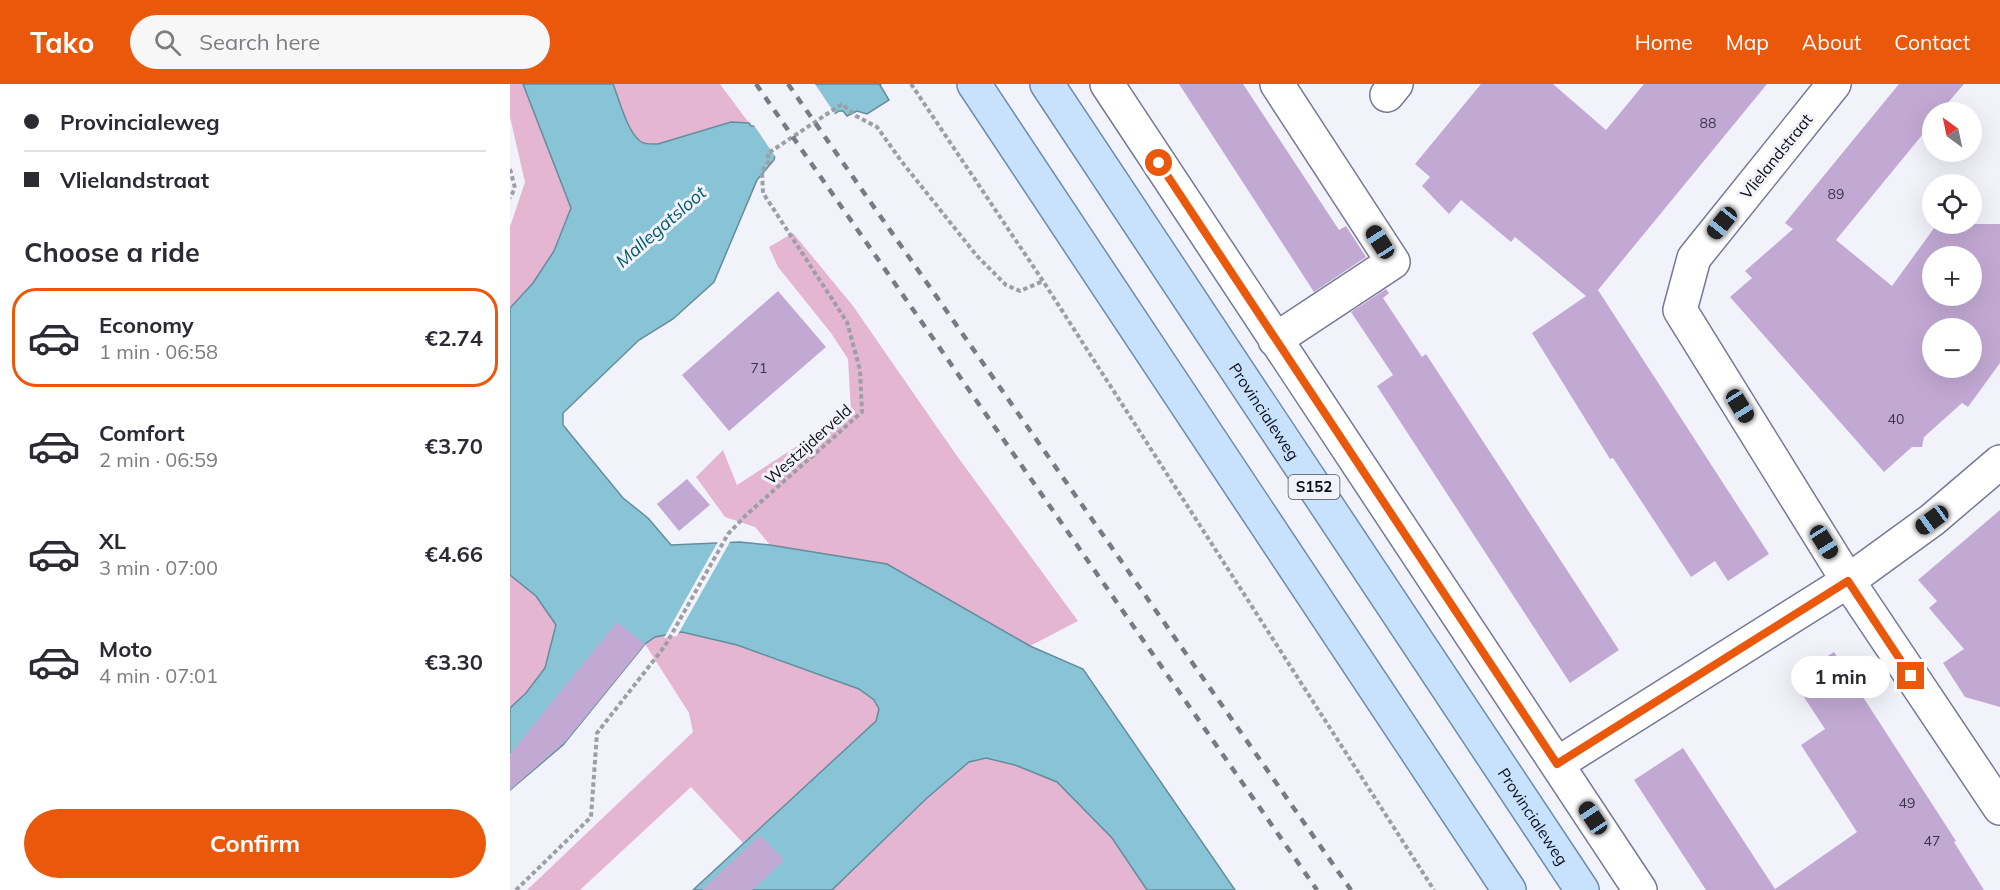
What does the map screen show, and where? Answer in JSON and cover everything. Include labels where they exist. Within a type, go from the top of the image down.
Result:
[{"type":"main road","points":[[974,84],[1509,890]]},
{"type":"main road","name":"Provincialeweg","points":[[1047,84],[1582,890]]},
{"type":"street","points":[[1107,84],[1641,890]]},
{"type":"street","points":[[1275,340],[1393,262],[1277,84]]},
{"type":"street","name":"Vlielandstraat","points":[[1834,84],[1694,258],[1680,310],[1848,581],[2000,808]]},
{"type":"street","points":[[1557,764],[1848,581],[1932,520],[2000,462]]},
{"type":"path","points":[[911,84],[1043,281],[1434,890]]},
{"type":"path","name":"Westzijderveld","points":[[516,890],[591,817],[597,733],[665,646],[728,534],[746,515],[862,412],[860,370],[847,322],[763,193],[762,171],[770,160],[767,154],[842,104],[853,114],[877,127],[970,247],[1006,285],[1020,291],[1043,281]]},
{"type":"path","points":[[510,169],[515,188],[510,198]]},
{"type":"shaded area","points":[[510,84],[523,84],[571,208],[554,251],[533,283],[510,308],[510,227],[525,182],[510,117]]},
{"type":"shaded area","points":[[613,84],[720,84],[749,123],[731,122],[658,144],[646,143],[635,136],[631,130]]},
{"type":"shaded area","points":[[793,233],[853,306],[957,456],[1078,621],[1030,646],[887,564],[770,545],[755,527],[725,517],[696,477],[723,450],[737,485],[851,411],[848,359],[831,333],[778,267],[769,247]]},
{"type":"shaded area","points":[[510,575],[536,596],[556,625],[545,668],[526,693],[510,708]]},
{"type":"shaded area","points":[[682,632],[737,645],[859,689],[874,700],[879,709],[876,721],[743,843],[691,787],[580,890],[527,890],[693,732],[689,713],[645,644],[655,637]]},
{"type":"shaded area","points":[[986,758],[1015,765],[1057,782],[1112,838],[1147,890],[832,890],[927,798],[969,762]]},
{"type":"water","name":"Mallegatsloot","points":[[523,84],[613,84],[635,136],[644,143],[658,144],[731,122],[749,123],[755,126],[816,84],[881,84],[889,100],[867,114],[857,111],[847,116],[843,111],[839,111],[775,156],[757,180],[714,282],[673,319],[639,340],[563,413],[563,425],[623,498],[648,518],[671,545],[740,542],[887,564],[1030,646],[1083,669],[1235,890],[1147,890],[1112,838],[1057,782],[1015,765],[986,758],[969,762],[927,798],[832,890],[693,890],[876,721],[879,709],[874,700],[859,689],[737,645],[682,632],[655,637],[645,644],[563,745],[510,790],[510,708],[526,693],[545,668],[556,625],[536,596],[510,575],[510,308],[533,283],[554,251],[571,208]]},
{"type":"pier","points":[[811,84],[815,84],[837,117],[777,159],[753,124]]},
{"type":"pier","points":[[719,540],[731,540],[677,636],[664,638]]},
{"type":"building","points":[[1179,84],[1243,84],[1339,230],[1346,226],[1366,257],[1314,292]]},
{"type":"building","points":[[1481,84],[1553,84],[1606,130],[1644,84],[1767,84],[1598,290],[1769,554],[1728,581],[1715,561],[1691,577],[1613,458],[1610,459],[1532,333],[1586,296],[1515,237],[1511,242],[1461,200],[1449,214],[1422,186],[1430,177],[1415,164]]},
{"type":"building","points":[[1899,84],[1964,84],[1949,102],[1922,102],[1922,135],[1836,240],[1892,286],[1930,234],[1982,234],[1982,224],[2000,224],[2000,363],[1968,407],[1962,403],[1924,437],[1922,447],[1912,447],[1884,472],[1730,297],[1752,278],[1745,271],[1793,229],[1785,223]]},
{"type":"building","points":[[1386,289],[1389,293],[1383,298],[1422,357],[1426,354],[1619,650],[1570,683],[1377,386],[1393,375],[1351,312]]},
{"type":"building","points":[[778,291],[826,347],[729,431],[682,375]]},
{"type":"building","points":[[687,479],[710,505],[679,531],[657,504]]},
{"type":"building","points":[[2000,510],[2000,707],[1965,697],[1943,663],[1964,649],[1929,608],[1937,601],[1918,580]]},
{"type":"building","points":[[617,622],[645,644],[566,741],[510,790],[510,754]]},
{"type":"building","points":[[1834,652],[1956,841],[1954,842],[1984,890],[1706,890],[1634,780],[1683,748],[1775,889],[1857,832],[1801,745],[1825,729],[1792,679]]},
{"type":"building","points":[[760,835],[784,860],[752,890],[702,890]]},
{"type":"railway","points":[[756,84],[1317,890]]},
{"type":"railway","points":[[788,84],[1351,890]]},
{"type":"route","points":[[1159,163],[1557,764],[1848,581],[1911,676]]}]
